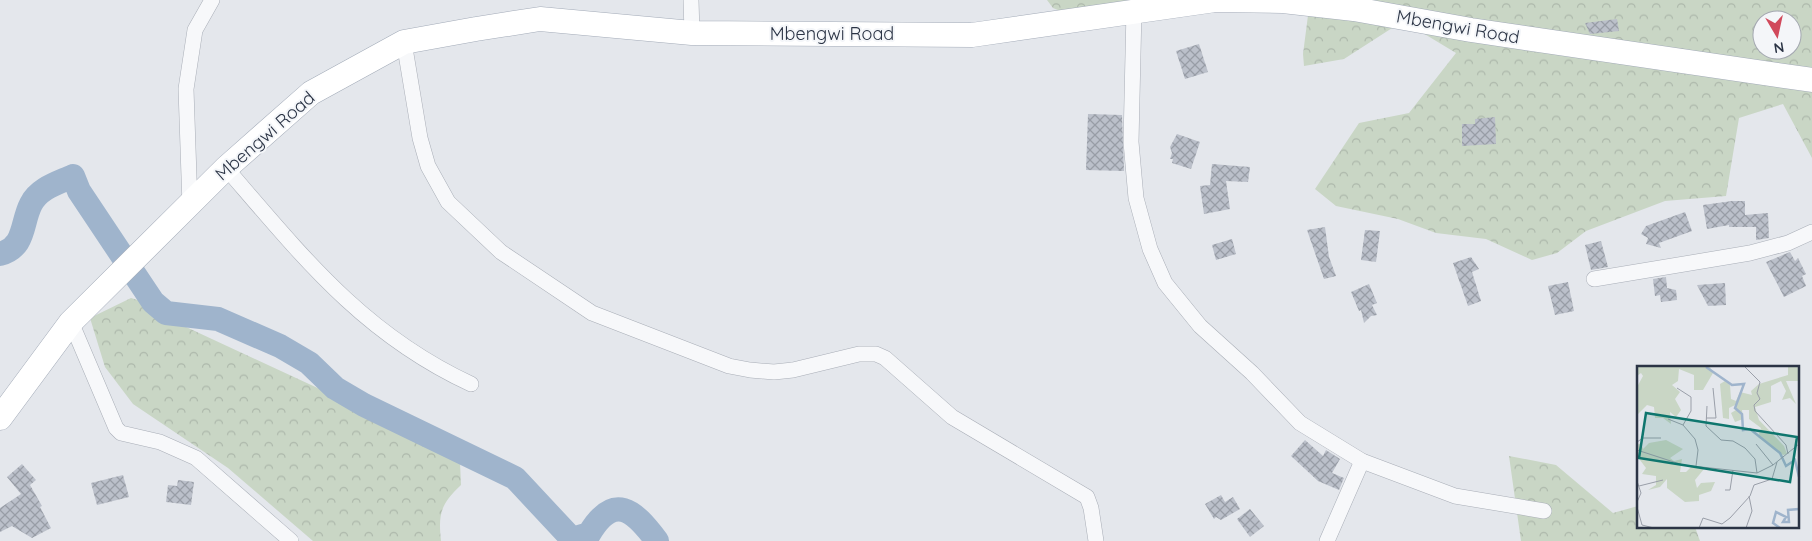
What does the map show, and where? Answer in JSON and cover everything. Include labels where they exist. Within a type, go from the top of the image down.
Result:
[{"type":"main road","name":"Mbengwi Road","points":[[0,418],[70,322],[190,206],[226,168],[311,93],[404,42],[540,19],[692,33],[972,35],[1134,10],[1215,0],[1283,1],[1354,9],[1471,30],[1812,80]]},
{"type":"street","points":[[190,206],[186,89],[195,30],[212,0]]},
{"type":"street","points":[[690,0],[692,33]]},
{"type":"street","points":[[1134,10],[1131,142],[1136,198],[1150,250],[1165,283],[1200,326],[1252,373],[1300,423],[1362,461],[1455,496],[1544,511]]},
{"type":"street","points":[[404,42],[420,138],[428,166],[448,202],[501,252],[592,313],[729,366],[774,372],[793,370],[859,354],[876,354],[885,358],[952,417],[1087,497],[1091,508],[1096,541]]},
{"type":"street","points":[[226,168],[344,300],[397,343],[438,368],[471,384]]},
{"type":"street","points":[[1594,279],[1750,253],[1788,243],[1812,232]]},
{"type":"street","points":[[70,322],[116,428],[121,433],[160,442],[196,458],[291,541]]},
{"type":"street","points":[[1327,541],[1362,461]]},
{"type":"green space","points":[[1047,0],[1171,0],[1087,22],[1053,8]]},
{"type":"green space","points":[[1310,0],[1812,0],[1812,158],[1783,104],[1739,118],[1726,196],[1665,201],[1586,231],[1557,253],[1532,260],[1486,239],[1436,233],[1398,219],[1336,206],[1315,189],[1359,123],[1409,113],[1456,53],[1403,21],[1344,59],[1304,66],[1303,54]]},
{"type":"green space","points":[[131,298],[154,305],[171,320],[419,435],[460,462],[461,485],[449,498],[442,510],[440,523],[441,541],[313,541],[228,468],[133,404],[105,367],[90,318]]},
{"type":"green space","points":[[1509,456],[1556,465],[1613,513],[1637,506],[1637,528],[1695,528],[1700,541],[1521,541]]},
{"type":"building","points":[[1617,19],[1619,31],[1590,34],[1585,23]]},
{"type":"building","points":[[1199,44],[1208,72],[1185,79],[1176,51]]},
{"type":"building","points":[[1088,114],[1122,115],[1124,171],[1086,170]]},
{"type":"building","points":[[1495,117],[1496,144],[1462,146],[1462,124],[1475,124],[1475,119]]},
{"type":"building","points":[[1177,134],[1200,142],[1191,169],[1172,163],[1173,159],[1170,159],[1172,153],[1170,147]]},
{"type":"building","points":[[1212,164],[1250,167],[1248,182],[1226,181],[1230,209],[1204,214],[1200,186],[1210,185]]},
{"type":"building","points":[[1745,201],[1745,215],[1768,213],[1769,238],[1756,240],[1756,227],[1729,227],[1729,225],[1707,229],[1703,205]]},
{"type":"building","points":[[1685,212],[1692,231],[1659,243],[1661,248],[1646,244],[1648,238],[1641,234],[1646,226]]},
{"type":"building","points":[[1325,227],[1329,257],[1336,276],[1324,279],[1307,230]]},
{"type":"building","points":[[1365,230],[1380,231],[1376,262],[1361,260]]},
{"type":"building","points":[[1232,239],[1236,254],[1216,260],[1212,245]]},
{"type":"building","points":[[1601,241],[1608,267],[1591,270],[1585,245]]},
{"type":"building","points":[[1790,252],[1795,261],[1798,258],[1806,274],[1802,276],[1806,286],[1784,297],[1766,262]]},
{"type":"building","points":[[1471,257],[1479,269],[1472,272],[1481,301],[1468,306],[1453,263]]},
{"type":"building","points":[[1666,277],[1667,288],[1676,290],[1677,300],[1661,302],[1660,295],[1655,296],[1653,279]]},
{"type":"building","points":[[1568,282],[1574,311],[1555,315],[1548,286]]},
{"type":"building","points":[[1725,283],[1726,305],[1708,306],[1697,285]]},
{"type":"building","points":[[1369,284],[1377,303],[1372,305],[1377,315],[1371,316],[1364,323],[1361,310],[1359,311],[1351,292]]},
{"type":"building","points":[[1305,440],[1323,456],[1326,450],[1340,459],[1332,473],[1344,478],[1339,490],[1318,481],[1291,456]]},
{"type":"building","points":[[22,464],[36,480],[30,485],[42,506],[40,507],[51,528],[32,538],[12,526],[0,532],[0,508],[21,494],[7,477]]},
{"type":"building","points":[[123,475],[129,497],[97,505],[91,483]]},
{"type":"building","points":[[178,480],[194,482],[191,505],[166,502],[168,485],[177,486]]},
{"type":"building","points":[[1221,495],[1225,502],[1233,497],[1240,509],[1221,520],[1216,517],[1214,519],[1205,504]]},
{"type":"building","points":[[1250,509],[1264,526],[1250,537],[1237,519]]},
{"type":"waterway","points":[[0,254],[8,251],[19,240],[34,198],[49,187],[73,176],[79,191],[153,302],[166,313],[218,319],[280,346],[309,363],[335,388],[364,405],[515,478],[572,539],[589,534],[598,521],[607,513],[615,510],[624,510],[640,521],[657,541]]}]
